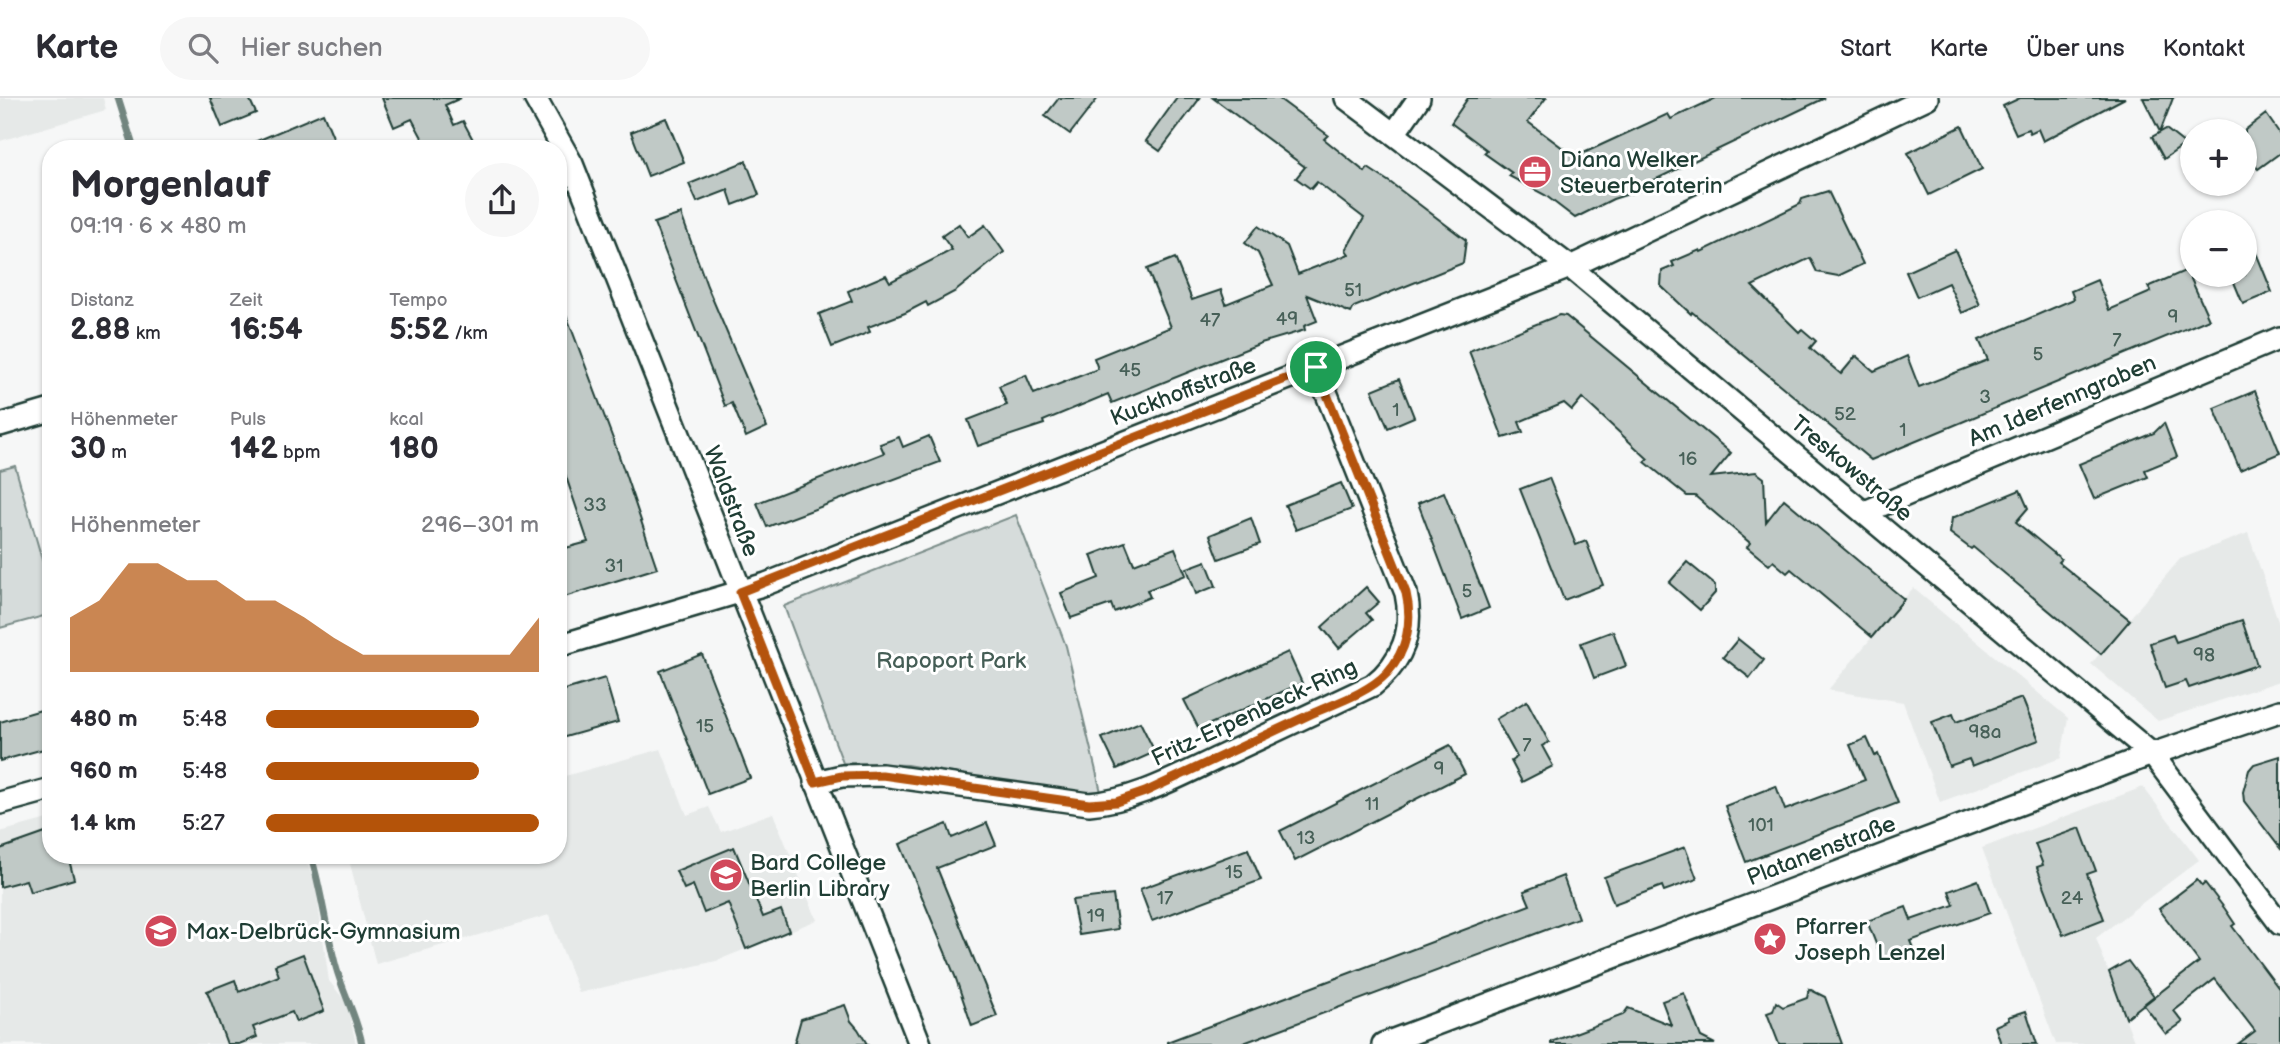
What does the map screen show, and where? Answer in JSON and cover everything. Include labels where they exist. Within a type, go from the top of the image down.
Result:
[{"type":"street","name":"Waldstraße","points":[[535,98],[554,140]]},
{"type":"street","name":"Treskowstraße","points":[[1346,98],[1570,267],[2152,754],[2280,924]]},
{"type":"street","points":[[1394,135],[1419,98]]},
{"type":"street","name":"Kuckhoffstraße","points":[[567,643],[740,592],[1570,267],[1927,98]]},
{"type":"street","name":"Waldstraße","points":[[567,171],[740,592],[920,1044]]},
{"type":"street","name":"Am Iderfenngraben","points":[[1865,512],[2280,338]]},
{"type":"street","name":"Fritz-Erpenbeck-Ring","points":[[815,782],[842,776],[882,775],[1089,804],[1116,802],[1145,792],[1312,714],[1373,685],[1385,676],[1401,654],[1406,639],[1409,621],[1406,593],[1316,367]]},
{"type":"street","points":[[0,425],[42,413]]},
{"type":"street","name":"Platanenstraße","points":[[1383,1044],[2152,754],[2280,711]]},
{"type":"street","points":[[0,803],[42,791]]},
{"type":"shaded area","points":[[0,98],[103,98],[106,110],[0,141]]},
{"type":"shaded area","points":[[2248,533],[2280,626],[2280,681],[2158,721],[2091,664],[2180,559]]},
{"type":"shaded area","points":[[1913,588],[2068,718],[2061,758],[1940,802],[1903,702],[1828,690]]},
{"type":"shaded area","points":[[661,749],[687,815],[709,807],[721,832],[773,813],[817,920],[716,961],[579,993],[549,915],[376,964],[350,864],[567,864],[567,775]]},
{"type":"shaded area","points":[[2143,787],[2199,860],[2096,938],[2135,1044],[2056,1044],[1982,848]]},
{"type":"shaded area","name":"Max-Delbrück-Gymnasium","points":[[42,820],[42,864],[307,864],[315,882],[329,981],[347,1003],[356,1044],[0,1044],[0,832]]},
{"type":"green space","points":[[15,466],[42,559],[42,616],[0,628],[0,470]]},
{"type":"green space","name":"Rapoport Park","points":[[1016,515],[1066,646],[1101,792],[1062,792],[907,765],[843,763],[784,606]]},
{"type":"building","points":[[210,98],[249,98],[256,113],[222,127]]},
{"type":"building","points":[[382,98],[461,98],[445,105],[454,125],[463,121],[473,140],[423,140],[412,119],[394,127]]},
{"type":"building","points":[[1059,98],[1098,98],[1070,134],[1045,116]]},
{"type":"building","points":[[1177,98],[1200,98],[1160,151],[1146,141]]},
{"type":"building","points":[[1213,98],[1278,98],[1328,135],[1324,139],[1365,172],[1368,168],[1391,183],[1466,240],[1463,263],[1354,307],[1351,313],[1307,295],[1317,321],[1304,326],[1305,330],[1261,343],[1112,403],[1108,394],[1043,421],[1044,424],[978,446],[968,420],[1007,405],[999,386],[1026,375],[1034,394],[1098,369],[1094,358],[1171,327],[1147,269],[1175,258],[1192,300],[1221,290],[1226,304],[1273,285],[1258,253],[1245,243],[1258,226],[1287,246],[1298,274],[1349,254],[1346,250],[1364,218],[1317,182],[1311,189],[1296,178],[1305,167]]},
{"type":"building","points":[[1468,98],[1546,98],[1528,122],[1575,157],[1668,114],[1671,119],[1716,98],[1825,98],[1646,184],[1648,188],[1613,199],[1575,218],[1545,195],[1509,176],[1512,173],[1484,153],[1487,150],[1451,123]]},
{"type":"building","points":[[2020,98],[2125,98],[2043,141],[2038,129],[2030,133],[2028,129],[2016,134],[2003,106]]},
{"type":"building","points":[[2143,98],[2173,98],[2160,132]]},
{"type":"building","points":[[323,113],[334,140],[259,140]]},
{"type":"building","points":[[2266,114],[2280,134],[2280,153],[2258,169],[2257,168],[2257,121]]},
{"type":"building","points":[[666,118],[684,162],[648,176],[631,132]]},
{"type":"building","points":[[1962,126],[1982,169],[1929,195],[1908,153]]},
{"type":"building","points":[[2166,129],[2180,140],[2180,148],[2164,159],[2152,137]]},
{"type":"building","points":[[746,161],[759,195],[733,205],[728,190],[697,202],[689,184]]},
{"type":"building","points":[[1828,191],[1863,264],[1838,276],[1817,272],[1810,258],[1752,286],[1799,332],[1802,329],[1816,341],[1810,348],[1841,374],[1856,356],[1874,371],[1907,356],[1919,387],[1988,360],[1979,340],[2074,299],[2071,291],[2097,280],[2109,310],[2151,292],[2148,287],[2180,273],[2180,287],[2195,287],[2209,319],[1871,460],[1692,312],[1691,314],[1661,286],[1662,271],[1674,266],[1672,262],[1700,250],[1701,252],[1800,204],[1802,199]]},
{"type":"building","points":[[681,214],[707,286],[767,427],[746,437],[732,403],[725,406],[654,223]]},
{"type":"building","points":[[959,224],[968,237],[985,225],[1004,252],[956,291],[928,306],[926,302],[868,327],[870,332],[832,347],[819,314],[852,301],[848,291],[886,275],[890,282],[952,250],[942,236]]},
{"type":"building","points":[[1955,250],[1980,305],[1962,313],[1948,283],[1917,297],[1906,272]]},
{"type":"building","points":[[2257,255],[2272,292],[2243,304],[2236,287],[2257,287]]},
{"type":"building","points":[[1559,315],[1566,316],[1731,453],[1711,477],[1756,472],[1764,478],[1766,522],[1784,499],[1904,599],[1872,637],[1791,569],[1787,573],[1773,561],[1769,565],[1747,547],[1750,543],[1695,496],[1687,496],[1645,462],[1648,459],[1582,398],[1572,410],[1564,403],[1519,422],[1523,432],[1503,438],[1469,351]]},
{"type":"building","points":[[567,317],[616,447],[657,568],[567,596],[567,548],[588,542],[567,480]]},
{"type":"building","points":[[1399,379],[1414,417],[1388,428],[1372,390]]},
{"type":"building","points":[[2255,391],[2280,453],[2240,470],[2214,408]]},
{"type":"building","points":[[2164,423],[2177,457],[2145,470],[2148,477],[2094,499],[2079,464],[2154,433]]},
{"type":"building","points":[[929,436],[940,462],[767,527],[757,503],[884,453],[880,444],[899,437],[903,447]]},
{"type":"building","points":[[1549,478],[1576,545],[1586,541],[1603,585],[1564,600],[1520,489]]},
{"type":"building","points":[[1341,483],[1352,509],[1296,530],[1285,505]]},
{"type":"building","points":[[2020,490],[2028,508],[2016,522],[2061,559],[2058,562],[2130,620],[2101,654],[1973,547],[1971,549],[1950,533],[1952,518]]},
{"type":"building","points":[[1444,492],[1489,608],[1462,619],[1418,503]]},
{"type":"building","points":[[1251,518],[1260,544],[1219,559],[1210,535]]},
{"type":"building","points":[[1125,542],[1134,564],[1175,548],[1186,575],[1147,590],[1150,597],[1114,612],[1111,604],[1071,618],[1061,593],[1099,578],[1091,555]]},
{"type":"building","points":[[1206,561],[1216,586],[1196,594],[1187,568]]},
{"type":"building","points":[[1687,562],[1715,585],[1715,593],[1700,610],[1669,583]]},
{"type":"building","points":[[1366,587],[1379,602],[1366,613],[1372,620],[1339,648],[1322,627]]},
{"type":"building","points":[[2242,620],[2257,665],[2189,688],[2186,681],[2165,688],[2150,643],[2173,635],[2176,642]]},
{"type":"building","points":[[1613,631],[1626,666],[1594,678],[1581,643]]},
{"type":"building","points":[[1738,639],[1764,660],[1750,678],[1723,657]]},
{"type":"building","points":[[1288,652],[1302,683],[1199,729],[1184,700]]},
{"type":"building","points":[[702,654],[750,778],[708,794],[660,671]]},
{"type":"building","points":[[605,678],[618,722],[567,736],[567,689]]},
{"type":"building","points":[[2022,698],[2039,740],[1972,766],[1969,759],[1949,766],[1932,722],[1953,714],[1956,722]]},
{"type":"building","points":[[1527,701],[1549,742],[1542,746],[1553,766],[1522,782],[1511,761],[1517,757],[1496,719]]},
{"type":"building","points":[[42,710],[42,749],[0,761],[0,722]]},
{"type":"building","points":[[1140,722],[1155,752],[1117,769],[1102,738]]},
{"type":"building","points":[[1867,738],[1875,756],[1878,754],[1898,803],[1746,862],[1725,806],[1776,786],[1785,810],[1865,780],[1850,745]]},
{"type":"building","points":[[1450,745],[1465,774],[1295,861],[1280,831]]},
{"type":"building","points":[[2280,756],[2280,848],[2244,801],[2243,792],[2249,770],[2254,764]]},
{"type":"building","points":[[987,823],[996,845],[937,868],[997,1016],[972,1026],[955,976],[900,844],[947,824],[952,838]]},
{"type":"building","points":[[2080,828],[2096,871],[2087,874],[2104,919],[2063,935],[2037,867],[2043,865],[2035,844]]},
{"type":"building","points":[[42,834],[42,864],[70,864],[74,879],[30,892],[26,880],[0,887],[0,849]]},
{"type":"building","points":[[734,847],[763,917],[781,910],[789,931],[746,949],[728,903],[704,913],[693,885],[684,889],[676,871]]},
{"type":"building","points":[[1685,847],[1697,879],[1664,891],[1662,886],[1614,904],[1604,877]]},
{"type":"building","points":[[1248,849],[1261,880],[1152,921],[1140,889]]},
{"type":"building","points":[[1563,876],[1578,918],[1241,1044],[1167,1044],[1530,905],[1524,891]]},
{"type":"building","points":[[1978,880],[1990,913],[1910,941],[1913,948],[1882,959],[1867,921],[1906,907],[1911,920],[1954,905],[1949,891]]},
{"type":"building","points":[[2197,880],[2202,886],[2205,883],[2225,909],[2235,924],[2232,926],[2280,990],[2280,1044],[2238,1044],[2255,1031],[2215,979],[2174,1011],[2183,1022],[2166,1034],[2144,1005],[2199,962],[2159,909]]},
{"type":"building","points":[[1113,895],[1118,929],[1079,935],[1072,900]]},
{"type":"building","points":[[303,954],[324,1011],[296,1022],[292,1012],[253,1027],[257,1037],[239,1044],[227,1044],[207,991],[235,980],[239,992],[279,976],[275,965]]},
{"type":"building","points":[[2128,961],[2154,996],[2126,1018],[2109,972]]},
{"type":"building","points":[[1809,989],[1825,997],[1842,1044],[1779,1044],[1767,1013],[1773,1011],[1776,1002],[1783,1007],[1807,998]]},
{"type":"building","points":[[1684,993],[1701,1037],[1715,1044],[1551,1044],[1623,1015],[1628,1008],[1671,1025],[1662,1001]]},
{"type":"building","points":[[845,1005],[851,1021],[867,1044],[794,1044],[801,1019]]},
{"type":"building","points":[[2026,1011],[2037,1044],[2001,1044],[1995,1026],[2009,1020],[2008,1017]]},
{"type":"waterway","points":[[118,98],[131,140]]},
{"type":"waterway","points":[[313,864],[336,967],[362,1044]]},
{"type":"place","name":"Diana Welker Steuerberaterin","points":[[1535,172]]},
{"type":"place","name":"Bard College Berlin Library","points":[[726,875]]},
{"type":"place","name":"Max-Delbrück-Gymnasium","points":[[161,931]]},
{"type":"place","name":"Pfarrer Joseph Lenzel","points":[[1770,939]]},
{"type":"route","points":[[1316,367],[1406,593],[1409,607],[1406,639],[1401,654],[1385,676],[1373,685],[1145,792],[1116,802],[1089,804],[926,779],[882,775],[842,776],[815,782],[740,592],[1316,367]]}]
